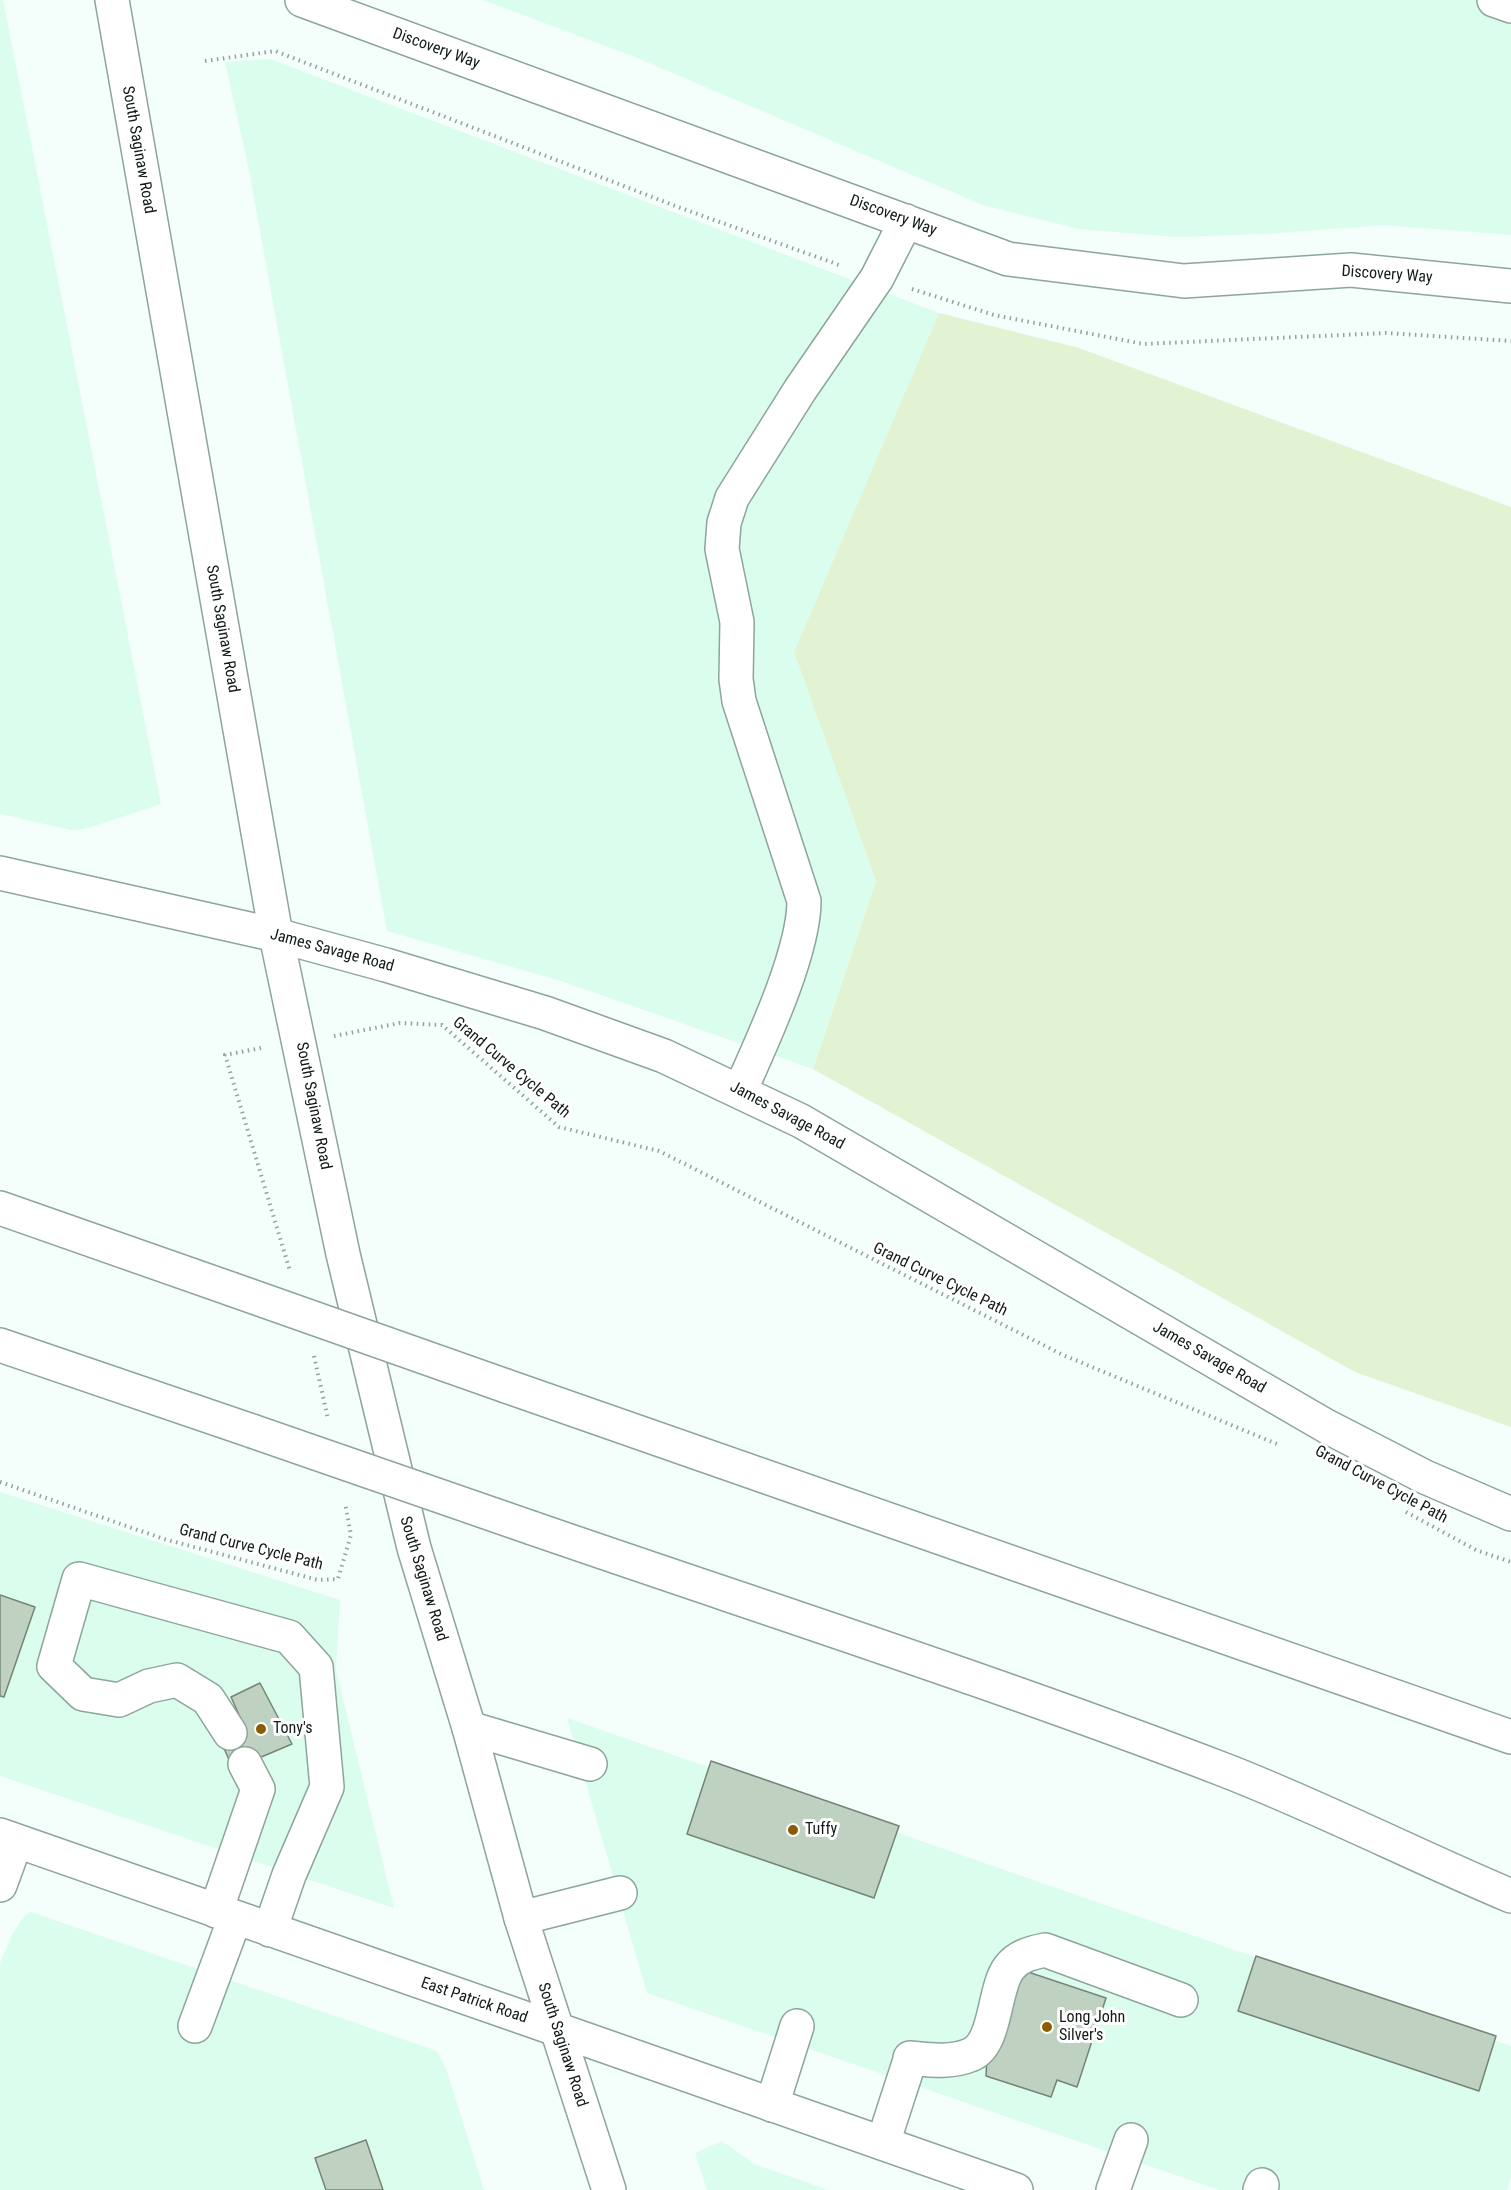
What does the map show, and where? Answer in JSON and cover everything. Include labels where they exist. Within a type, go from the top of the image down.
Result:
[{"type":"main road","name":"South Saginaw Road","points":[[112,0],[276,935],[343,1254],[399,1497],[469,1728],[521,1918],[609,2190]]},
{"type":"main road","name":"Discovery Way","points":[[302,0],[1008,259],[1184,281],[1351,270],[1511,286]]},
{"type":"main road","points":[[1494,0],[1511,6]]},
{"type":"main road","points":[[740,1091],[761,1044],[798,942],[804,921],[804,902],[739,701],[736,679],[737,622],[722,549],[724,523],[732,498],[800,390],[877,278],[906,221]]},
{"type":"main road","name":"James Savage Road","points":[[0,873],[276,935],[387,965],[577,1024],[653,1052],[801,1121],[1326,1426],[1425,1477],[1511,1514]]},
{"type":"main road","points":[[0,1208],[1511,1737]]},
{"type":"main road","points":[[0,1345],[1061,1710],[1179,1753],[1326,1812],[1511,1896]]},
{"type":"main road","points":[[231,1733],[208,1699],[177,1680],[149,1686],[119,1700],[82,1694],[54,1666],[79,1579],[289,1637],[316,1667],[327,1787],[289,1875],[270,1930]]},
{"type":"main road","points":[[469,1728],[590,1764]]},
{"type":"main road","points":[[195,2025],[225,1914],[235,1857],[258,1789],[245,1764]]},
{"type":"main road","points":[[0,1885],[8,1838]]},
{"type":"main road","name":"East Patrick Road","points":[[8,1838],[1016,2190]]},
{"type":"main road","points":[[521,1918],[620,1893]]},
{"type":"main road","points":[[883,2143],[909,2060],[943,2061],[972,2055],[984,2043],[1008,1969],[1025,1954],[1045,1950],[1180,2000]]},
{"type":"main road","points":[[772,2105],[798,2026]]},
{"type":"main road","points":[[1113,2190],[1131,2140]]},
{"type":"path","name":"Grand Curve Cycle Path","points":[[292,1278],[225,1055],[400,1023],[442,1025],[559,1127],[659,1151],[1063,1355],[1281,1445]]},
{"type":"path","points":[[313,1355],[329,1422]]},
{"type":"path","name":"Grand Curve Cycle Path","points":[[0,1482],[164,1539],[318,1580],[338,1579],[351,1535],[345,1501]]},
{"type":"path","name":"Grand Curve Cycle Path","points":[[1404,1511],[1476,1550],[1511,1562]]},
{"type":"shaded area","points":[[0,0],[3,0],[161,804],[85,829],[71,830],[0,814]]},
{"type":"shaded area","points":[[483,0],[1511,0],[1511,235],[1384,225],[1264,234],[1176,237],[1078,229],[983,205],[635,57]]},
{"type":"shaded area","points":[[270,59],[939,313],[794,652],[876,881],[813,1069],[561,981],[387,931],[249,170],[225,62]]},
{"type":"shaded area","points":[[939,313],[1079,348],[1511,507],[1511,1427],[1355,1372],[813,1069],[876,881],[794,652]]},
{"type":"shaded area","points":[[0,1492],[340,1600],[336,1670],[394,1908],[0,1776]]},
{"type":"shaded area","points":[[567,1718],[1511,2046],[1511,2178],[1507,2190],[1219,2190],[647,1993]]},
{"type":"shaded area","points":[[31,1912],[437,2051],[447,2071],[484,2190],[0,2190],[0,1963],[12,1935],[24,1916]]},
{"type":"shaded area","points":[[722,2141],[754,2164],[829,2190],[707,2190],[695,2153]]},
{"type":"building","points":[[0,1595],[35,1607],[4,1697],[0,1696]]},
{"type":"building","name":"Tony's","points":[[260,1683],[292,1744],[233,1769],[220,1739],[244,1726],[231,1697]]},
{"type":"building","name":"Tuffy","points":[[711,1761],[899,1826],[874,1898],[687,1834]]},
{"type":"building","points":[[1256,1956],[1496,2036],[1479,2091],[1238,2011]]},
{"type":"building","name":"Long John Silver's","points":[[1016,1968],[1106,1998],[1077,2087],[1057,2080],[1051,2097],[986,2076],[987,2056]]},
{"type":"building","points":[[366,2140],[383,2190],[326,2190],[315,2158]]},
{"type":"place","name":"Tony's","points":[[261,1729]]},
{"type":"place","name":"Tuffy","points":[[793,1830]]},
{"type":"place","name":"Long John Silver's","points":[[1047,2027]]}]
